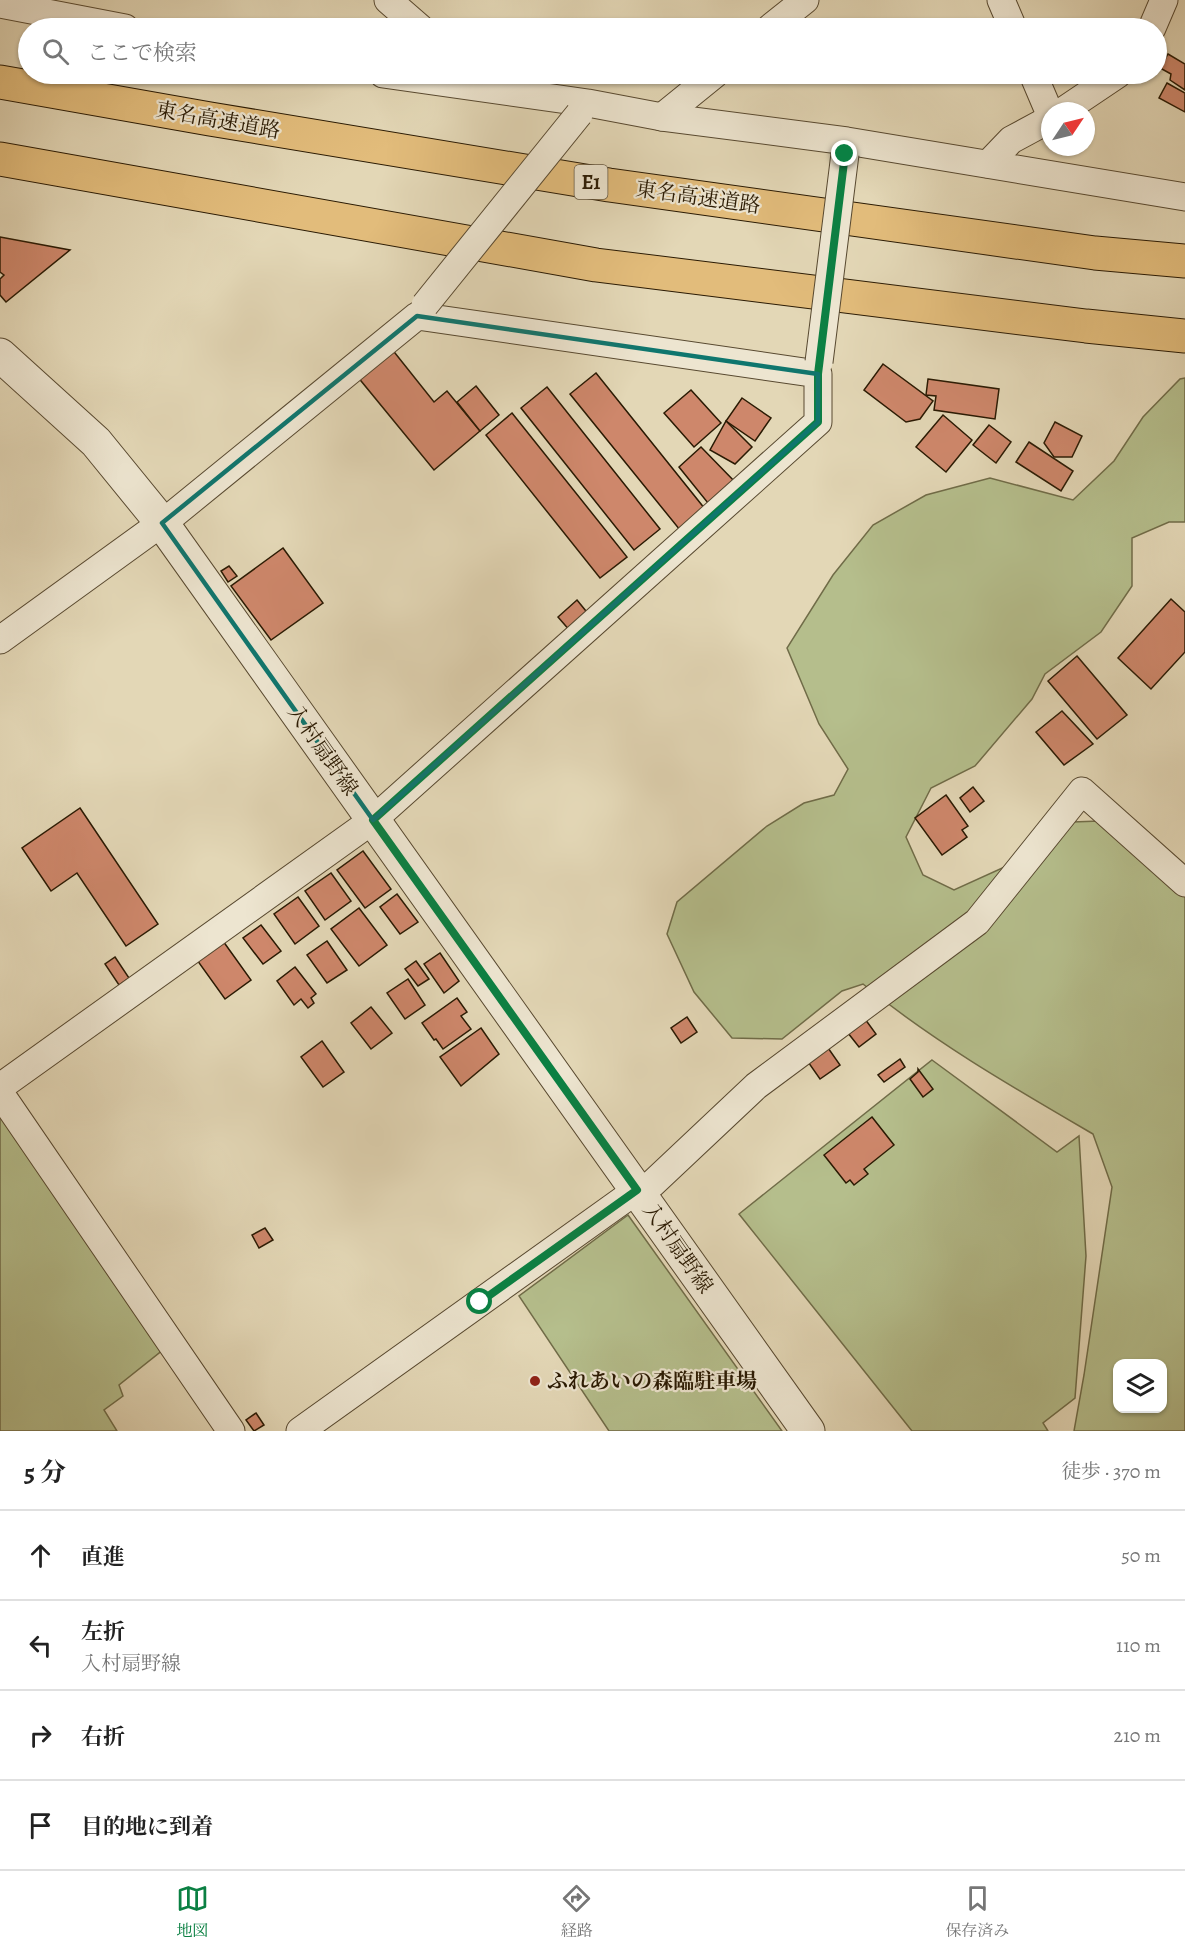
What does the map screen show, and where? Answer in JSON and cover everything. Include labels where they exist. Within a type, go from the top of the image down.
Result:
[{"type":"highway","name":"東名高速道路","points":[[0,82],[609,185],[1095,253],[1185,261]]},
{"type":"highway","points":[[0,159],[596,265],[1185,336]]},
{"type":"street","points":[[388,0],[409,18]]},
{"type":"street","points":[[782,18],[805,0]]},
{"type":"street","points":[[1001,0],[1009,18]]},
{"type":"street","points":[[1156,18],[1164,0]]},
{"type":"street","points":[[0,4],[73,18]]},
{"type":"street","points":[[481,84],[583,109],[662,117],[846,147],[988,164],[1185,197]]},
{"type":"street","points":[[662,117],[703,84]]},
{"type":"street","points":[[1037,84],[1045,102]]},
{"type":"street","points":[[1076,102],[1103,84]]},
{"type":"street","points":[[0,640],[162,523],[421,311],[583,109]]},
{"type":"street","points":[[988,164],[1011,140],[1041,124]]},
{"type":"street","points":[[0,1087],[373,820],[818,422],[818,368],[846,147]]},
{"type":"street","points":[[421,311],[818,368]]},
{"type":"street","name":"入村扇野線","points":[[0,355],[96,442],[162,523],[808,1431]]},
{"type":"street","points":[[300,1431],[637,1190],[652,1184],[756,1086],[977,921],[1082,791],[1185,883]]},
{"type":"street","points":[[0,1093],[231,1431]]},
{"type":"highlighted area","points":[[417,316],[818,374],[818,422],[373,820],[162,523]]},
{"type":"green space","points":[[1185,378],[1185,522],[1169,522],[1132,538],[1132,586],[1101,632],[1045,674],[1032,699],[975,766],[931,788],[906,837],[923,875],[954,890],[1020,860],[1072,822],[1100,821],[1185,896],[1185,1431],[1074,1431],[1112,1187],[1093,1134],[946,1045],[863,984],[842,991],[782,1039],[732,1038],[694,992],[667,934],[677,902],[767,826],[804,803],[834,795],[848,769],[819,724],[787,648],[833,575],[873,525],[926,495],[990,478],[1073,500],[1114,461],[1143,417],[1180,379]]},
{"type":"green space","points":[[932,1060],[1057,1152],[1079,1136],[1086,1256],[1075,1398],[1043,1423],[1048,1431],[912,1431],[739,1214]]},
{"type":"green space","points":[[0,1115],[164,1349],[119,1385],[123,1396],[104,1410],[117,1431],[0,1431]]},
{"type":"green space","points":[[628,1215],[782,1431],[609,1431],[519,1296]]},
{"type":"building","points":[[1168,54],[1185,64],[1185,90],[1170,80],[1171,74],[1167,72]]},
{"type":"building","points":[[1167,83],[1185,93],[1185,112],[1159,98]]},
{"type":"building","points":[[0,237],[70,250],[6,302],[0,295],[0,279],[4,275],[0,272]]},
{"type":"building","points":[[391,348],[434,402],[447,391],[480,431],[434,470],[357,376]]},
{"type":"building","points":[[883,364],[933,401],[920,419],[906,422],[864,390]]},
{"type":"building","points":[[596,373],[705,509],[680,530],[570,394]]},
{"type":"building","points":[[928,379],[999,389],[995,419],[934,410],[936,396],[926,395]]},
{"type":"building","points":[[476,386],[499,415],[480,431],[457,402]]},
{"type":"building","points":[[547,387],[660,529],[634,550],[521,408]]},
{"type":"building","points":[[691,390],[721,423],[694,447],[664,413]]},
{"type":"building","points":[[742,398],[771,418],[755,441],[726,421]]},
{"type":"building","points":[[512,413],[627,557],[600,578],[486,435]]},
{"type":"building","points":[[943,415],[972,440],[946,472],[916,447]]},
{"type":"building","points":[[726,421],[752,447],[735,464],[710,450]]},
{"type":"building","points":[[1055,422],[1082,436],[1072,457],[1054,457],[1044,443]]},
{"type":"building","points":[[989,425],[1011,442],[996,463],[973,445]]},
{"type":"building","points":[[1029,442],[1073,471],[1061,491],[1016,462]]},
{"type":"building","points":[[701,447],[737,484],[712,508],[679,467]]},
{"type":"building","points":[[283,548],[323,603],[271,640],[231,586]]},
{"type":"building","points":[[229,566],[237,576],[228,582],[221,571]]},
{"type":"building","points":[[1171,599],[1185,612],[1185,652],[1151,689],[1118,658]]},
{"type":"building","points":[[577,600],[590,616],[571,632],[558,617]]},
{"type":"building","points":[[1077,656],[1127,715],[1097,739],[1048,681]]},
{"type":"building","points":[[1062,711],[1093,744],[1064,765],[1036,732]]},
{"type":"building","points":[[973,787],[984,801],[970,812],[960,798]]},
{"type":"building","points":[[946,795],[968,826],[962,830],[967,837],[942,855],[915,818]]},
{"type":"building","points":[[80,808],[158,924],[126,946],[77,873],[51,891],[22,848]]},
{"type":"building","points":[[363,851],[391,889],[365,908],[337,870]]},
{"type":"building","points":[[331,873],[351,901],[325,920],[305,891]]},
{"type":"building","points":[[397,894],[418,922],[400,934],[380,907]]},
{"type":"building","points":[[298,897],[319,926],[295,944],[274,914]]},
{"type":"building","points":[[359,908],[387,945],[359,966],[331,929]]},
{"type":"building","points":[[261,925],[281,951],[263,964],[243,938]]},
{"type":"building","points":[[223,941],[251,980],[225,999],[197,960]]},
{"type":"building","points":[[327,941],[347,970],[327,983],[307,955]]},
{"type":"building","points":[[440,953],[459,981],[444,993],[424,964]]},
{"type":"building","points":[[115,957],[129,978],[119,985],[105,964]]},
{"type":"building","points":[[416,961],[429,979],[418,986],[405,969]]},
{"type":"building","points":[[295,967],[316,994],[311,998],[314,1003],[308,1008],[301,999],[294,1005],[277,981]]},
{"type":"building","points":[[408,979],[425,1005],[405,1019],[387,993]]},
{"type":"building","points":[[457,998],[467,1012],[461,1016],[471,1029],[443,1049],[422,1023]]},
{"type":"building","points":[[371,1007],[392,1033],[371,1049],[351,1023]]},
{"type":"building","points":[[687,1017],[697,1032],[681,1043],[671,1028]]},
{"type":"building","points":[[865,1019],[876,1034],[859,1047],[848,1033]]},
{"type":"building","points":[[481,1028],[499,1054],[461,1086],[440,1057]]},
{"type":"building","points":[[322,1041],[344,1072],[323,1087],[301,1057]]},
{"type":"building","points":[[826,1045],[840,1065],[820,1079],[806,1059]]},
{"type":"building","points":[[900,1059],[905,1067],[884,1082],[878,1075]]},
{"type":"building","points":[[918,1069],[933,1089],[923,1097],[910,1079],[918,1072]]},
{"type":"building","points":[[872,1117],[894,1145],[864,1169],[868,1174],[854,1185],[850,1180],[846,1183],[824,1155]]},
{"type":"building","points":[[265,1228],[273,1240],[259,1248],[252,1235]]},
{"type":"building","points":[[256,1413],[264,1425],[254,1431],[246,1420]]},
{"type":"place","name":"ふれあいの森臨駐車場","points":[[535,1381]]},
{"type":"route","points":[[480,1302],[637,1190],[373,820],[818,422],[818,374],[845,154]]}]
